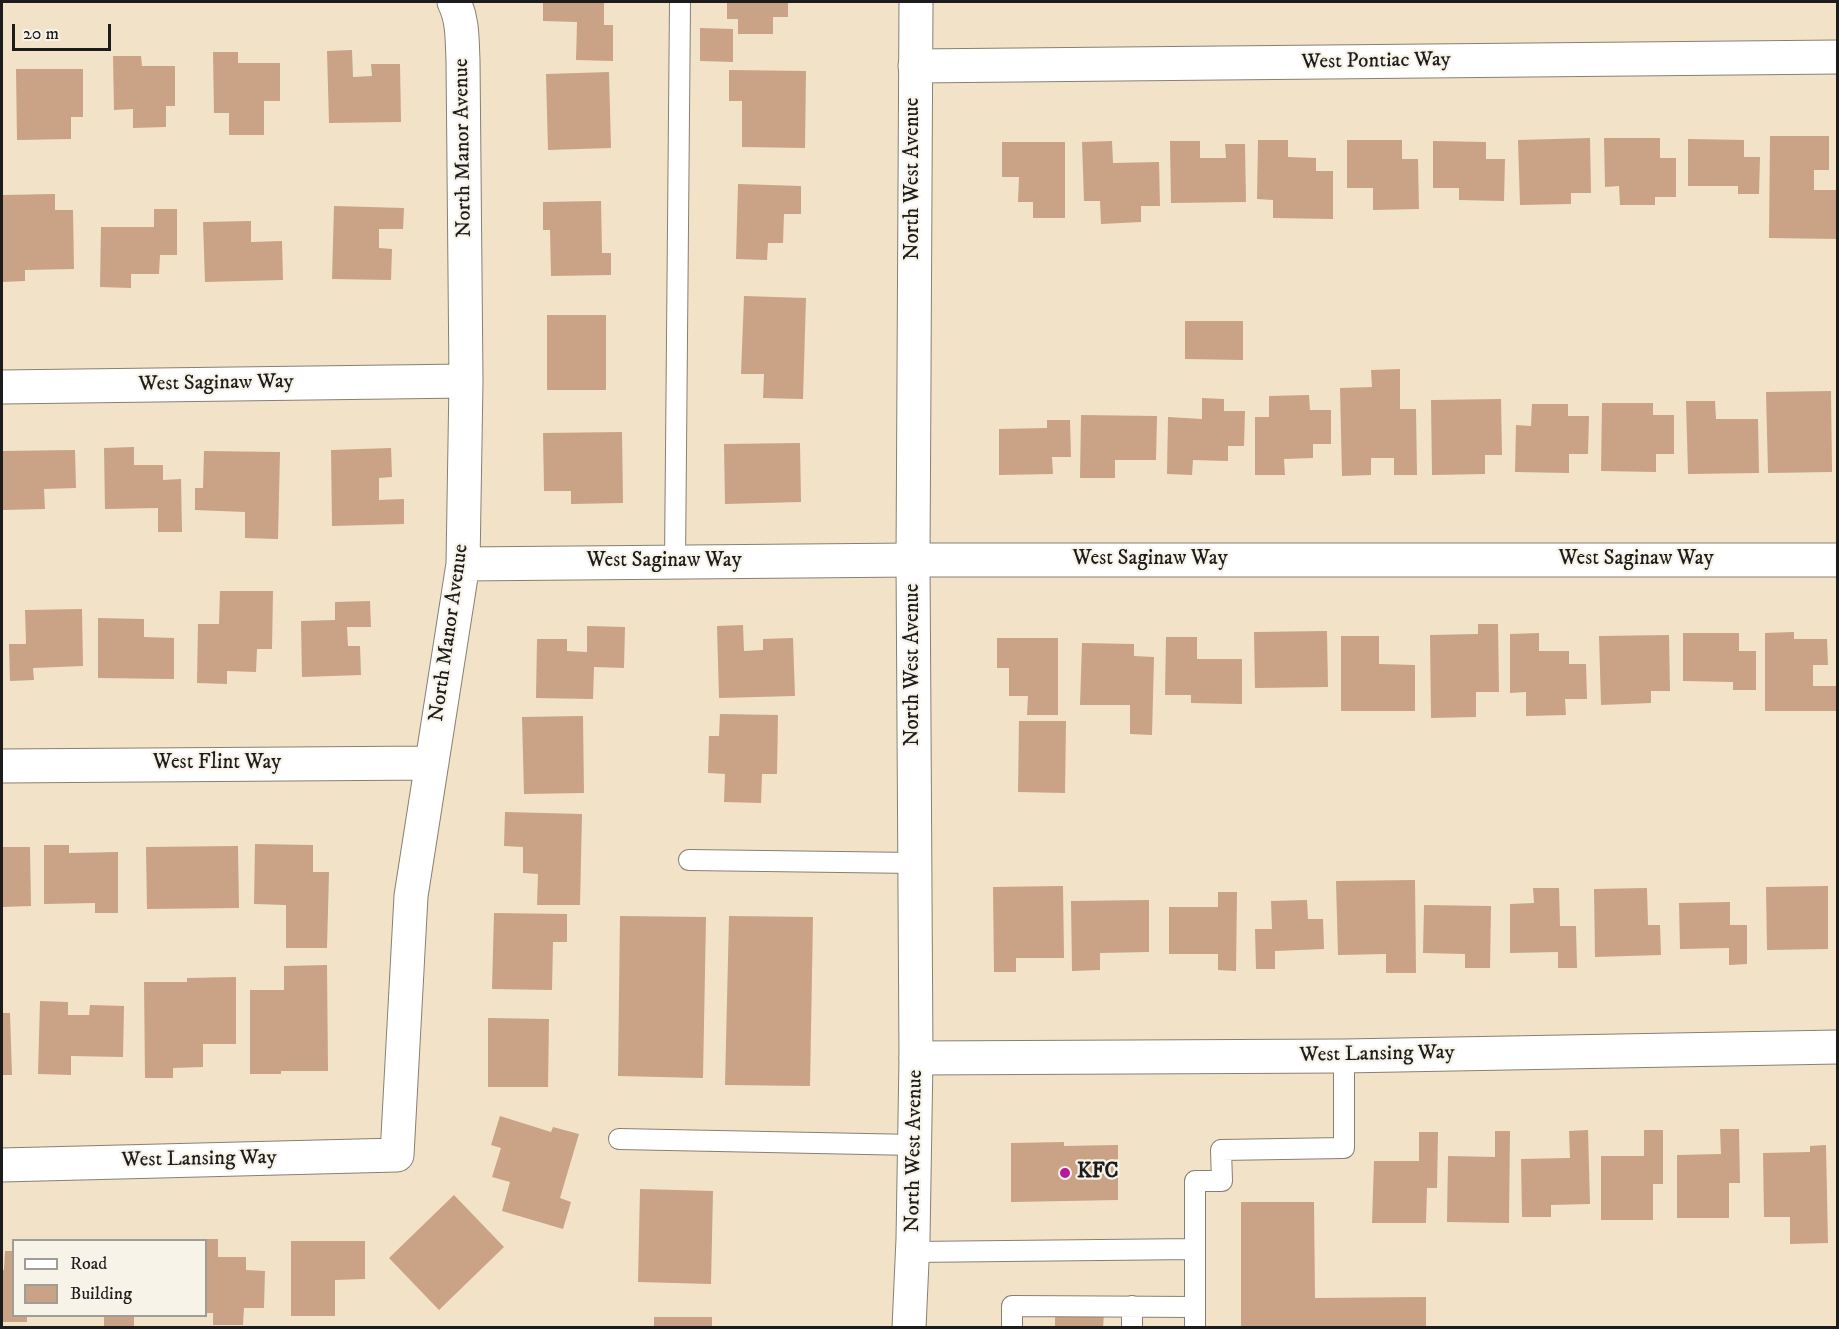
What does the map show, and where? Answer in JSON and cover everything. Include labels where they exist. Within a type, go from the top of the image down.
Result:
[{"type":"street","name":"North Manor Avenue","points":[[397,1155],[411,896],[463,564],[466,381],[463,60],[462,29],[454,2]]},
{"type":"street","name":"North West Avenue","points":[[909,1328],[916,1058],[913,560],[915,2]]},
{"type":"street","name":"West Pontiac Way","points":[[915,66],[1838,57]]},
{"type":"street","name":"West Saginaw Way","points":[[2,387],[466,381]]},
{"type":"street","name":"West Saginaw Way","points":[[463,564],[913,560],[1838,560]]},
{"type":"street","name":"West Flint Way","points":[[2,766],[432,763]]},
{"type":"street","name":"West Lansing Way","points":[[916,1058],[1344,1056],[1838,1047]]},
{"type":"street","name":"West Lansing Way","points":[[2,1165],[397,1155]]},
{"type":"lane","points":[[675,562],[680,2]]},
{"type":"lane","points":[[689,860],[915,862]]},
{"type":"lane","points":[[1195,1328],[1195,1181],[1222,1181],[1221,1150],[1344,1149],[1344,1056]]},
{"type":"lane","points":[[620,1139],[915,1145]]},
{"type":"lane","points":[[912,1252],[1195,1249]]},
{"type":"lane","points":[[1012,1328],[1012,1306],[1195,1307]]},
{"type":"lane","points":[[1132,1306],[1132,1328]]},
{"type":"building","points":[[543,2],[604,2],[604,25],[613,25],[613,61],[576,60],[577,22],[543,21]]},
{"type":"building","points":[[727,2],[788,2],[788,17],[773,17],[773,34],[738,34],[738,19],[727,19]]},
{"type":"building","points":[[700,28],[733,29],[733,62],[700,61]]},
{"type":"building","points":[[352,50],[353,77],[372,76],[371,64],[400,64],[401,122],[329,123],[327,51]]},
{"type":"building","points":[[213,52],[238,52],[238,63],[280,63],[280,101],[264,101],[264,135],[229,135],[229,113],[214,113]]},
{"type":"building","points":[[113,56],[141,56],[142,66],[175,66],[175,106],[166,106],[166,127],[133,128],[133,109],[114,110]]},
{"type":"building","points":[[16,69],[83,69],[83,117],[71,117],[71,139],[17,140]]},
{"type":"building","points":[[729,70],[806,71],[805,148],[742,147],[742,101],[729,101]]},
{"type":"building","points":[[609,72],[611,148],[548,150],[546,74]]},
{"type":"building","points":[[1770,136],[1829,136],[1829,170],[1814,170],[1814,190],[1838,190],[1838,239],[1769,238]]},
{"type":"building","points":[[1590,138],[1591,193],[1571,193],[1571,204],[1520,205],[1518,140]]},
{"type":"building","points":[[1604,138],[1660,138],[1660,158],[1676,158],[1676,197],[1655,197],[1655,205],[1620,205],[1619,186],[1605,187]]},
{"type":"building","points":[[1688,139],[1744,140],[1744,157],[1760,157],[1759,194],[1738,194],[1738,186],[1688,186]]},
{"type":"building","points":[[1258,140],[1288,140],[1288,157],[1316,158],[1316,171],[1333,171],[1333,219],[1273,218],[1273,200],[1257,199]]},
{"type":"building","points":[[1347,140],[1402,140],[1402,159],[1418,159],[1419,209],[1373,210],[1373,188],[1347,188]]},
{"type":"building","points":[[1112,141],[1113,163],[1159,162],[1160,206],[1141,206],[1141,222],[1101,224],[1100,201],[1084,201],[1082,142]]},
{"type":"building","points":[[1170,141],[1200,141],[1200,158],[1226,158],[1225,144],[1245,144],[1246,202],[1171,203]]},
{"type":"building","points":[[1433,141],[1486,142],[1486,159],[1505,159],[1504,201],[1459,200],[1459,188],[1433,188]]},
{"type":"building","points":[[1002,142],[1065,142],[1065,218],[1033,218],[1033,202],[1018,202],[1019,177],[1002,177]]},
{"type":"building","points":[[738,184],[801,186],[801,214],[784,214],[783,243],[768,243],[767,260],[736,259]]},
{"type":"building","points":[[55,194],[55,210],[73,210],[74,269],[25,270],[25,281],[2,282],[2,195]]},
{"type":"building","points":[[601,201],[602,253],[611,253],[611,275],[551,276],[550,230],[543,230],[543,202]]},
{"type":"building","points":[[334,206],[404,208],[403,229],[379,229],[379,248],[392,249],[391,280],[332,279]]},
{"type":"building","points":[[154,209],[177,209],[177,255],[160,255],[159,274],[131,274],[131,288],[100,287],[101,227],[154,227]]},
{"type":"building","points":[[251,221],[251,242],[282,241],[283,280],[205,282],[203,222]]},
{"type":"building","points":[[744,296],[806,298],[803,399],[763,398],[764,374],[741,374]]},
{"type":"building","points":[[547,315],[606,315],[606,390],[547,390]]},
{"type":"building","points":[[1185,321],[1243,321],[1243,360],[1185,359]]},
{"type":"building","points":[[1400,369],[1400,409],[1416,409],[1417,475],[1394,475],[1394,458],[1371,458],[1371,475],[1342,476],[1340,388],[1372,387],[1371,370]]},
{"type":"building","points":[[1831,391],[1832,472],[1768,473],[1766,392]]},
{"type":"building","points":[[1309,395],[1310,410],[1331,410],[1331,444],[1313,444],[1313,458],[1284,459],[1285,475],[1255,475],[1255,417],[1269,417],[1269,396]]},
{"type":"building","points":[[1202,398],[1224,399],[1224,411],[1245,411],[1244,446],[1228,446],[1228,461],[1193,460],[1192,475],[1167,474],[1168,417],[1202,419]]},
{"type":"building","points":[[1501,399],[1502,455],[1485,455],[1485,474],[1432,475],[1431,400]]},
{"type":"building","points":[[1686,401],[1715,401],[1716,419],[1758,419],[1759,473],[1688,474]]},
{"type":"building","points":[[1602,403],[1653,403],[1653,415],[1674,415],[1674,454],[1656,454],[1656,472],[1601,471]]},
{"type":"building","points":[[1532,404],[1568,404],[1568,416],[1589,416],[1588,454],[1569,454],[1569,473],[1515,472],[1516,425],[1531,426]]},
{"type":"building","points":[[1081,415],[1157,416],[1156,460],[1115,460],[1115,478],[1080,478]]},
{"type":"building","points":[[1047,420],[1070,420],[1071,457],[1052,457],[1053,474],[999,475],[999,429],[1047,428]]},
{"type":"building","points":[[622,432],[623,503],[571,504],[571,491],[544,491],[543,433]]},
{"type":"building","points":[[800,443],[801,502],[725,504],[724,444]]},
{"type":"building","points":[[134,447],[134,465],[163,465],[163,480],[181,479],[182,532],[158,532],[158,508],[105,509],[104,448]]},
{"type":"building","points":[[391,448],[392,477],[379,478],[379,500],[404,499],[404,524],[332,526],[331,450]]},
{"type":"building","points":[[75,450],[76,488],[44,489],[45,509],[2,510],[2,451]]},
{"type":"building","points":[[204,451],[280,452],[278,539],[245,538],[245,512],[195,510],[195,488],[203,488]]},
{"type":"building","points":[[220,591],[273,591],[272,649],[257,649],[256,672],[227,671],[227,684],[197,683],[198,624],[219,624]]},
{"type":"building","points":[[370,601],[371,627],[347,627],[348,646],[360,646],[361,675],[302,677],[301,621],[335,620],[335,602]]},
{"type":"building","points":[[82,609],[83,666],[33,668],[34,680],[10,681],[9,644],[26,644],[25,610]]},
{"type":"building","points":[[98,618],[144,619],[144,637],[174,638],[174,679],[98,678]]},
{"type":"building","points":[[1478,624],[1498,624],[1499,692],[1476,692],[1476,717],[1431,718],[1430,635],[1478,634]]},
{"type":"building","points":[[743,625],[744,651],[763,650],[763,639],[793,638],[795,696],[719,698],[717,626]]},
{"type":"building","points":[[587,626],[625,627],[624,668],[594,667],[593,699],[536,698],[537,639],[567,639],[567,651],[587,652]]},
{"type":"building","points":[[1327,631],[1328,687],[1255,688],[1254,632]]},
{"type":"building","points":[[1794,632],[1794,639],[1827,639],[1828,665],[1813,665],[1813,686],[1837,686],[1837,711],[1765,711],[1765,633]]},
{"type":"building","points":[[1539,633],[1539,651],[1569,651],[1569,664],[1586,664],[1587,699],[1565,699],[1566,715],[1526,716],[1526,692],[1510,693],[1510,634]]},
{"type":"building","points":[[1683,633],[1739,633],[1739,651],[1756,651],[1756,690],[1733,690],[1733,682],[1683,681]]},
{"type":"building","points":[[1669,635],[1670,691],[1651,691],[1651,703],[1601,705],[1599,636]]},
{"type":"building","points":[[1341,636],[1379,636],[1379,664],[1415,665],[1415,711],[1341,711]]},
{"type":"building","points":[[1166,637],[1197,637],[1197,659],[1242,659],[1242,704],[1191,703],[1191,695],[1165,695]]},
{"type":"building","points":[[997,638],[1058,638],[1058,715],[1027,715],[1028,696],[1009,696],[1009,668],[997,668]]},
{"type":"building","points":[[1082,643],[1134,644],[1134,656],[1154,657],[1152,735],[1130,734],[1130,705],[1080,705]]},
{"type":"building","points":[[720,714],[778,715],[777,774],[762,774],[761,803],[724,802],[725,774],[708,773],[709,736],[719,736]]},
{"type":"building","points":[[583,716],[584,793],[524,794],[522,717]]},
{"type":"building","points":[[1019,721],[1066,721],[1065,793],[1018,792]]},
{"type":"building","points":[[505,812],[582,814],[580,905],[537,905],[538,874],[523,873],[523,847],[504,846]]},
{"type":"building","points":[[255,844],[313,845],[313,872],[329,872],[327,948],[286,948],[286,905],[254,904]]},
{"type":"building","points":[[44,845],[69,845],[69,853],[118,852],[118,913],[95,913],[95,903],[44,904]]},
{"type":"building","points":[[238,846],[239,908],[147,909],[146,847]]},
{"type":"building","points":[[2,847],[30,847],[31,906],[2,907]]},
{"type":"building","points":[[1415,880],[1416,973],[1386,973],[1386,954],[1338,955],[1336,881]]},
{"type":"building","points":[[1063,886],[1064,958],[1016,958],[1016,972],[994,972],[993,887]]},
{"type":"building","points":[[1828,886],[1828,949],[1767,950],[1766,887]]},
{"type":"building","points":[[1533,888],[1559,888],[1560,926],[1576,926],[1577,968],[1558,968],[1558,952],[1510,953],[1510,904],[1534,903]]},
{"type":"building","points":[[1647,888],[1648,925],[1660,925],[1661,955],[1595,957],[1594,889]]},
{"type":"building","points":[[1218,892],[1237,892],[1236,971],[1218,970],[1218,954],[1169,954],[1169,907],[1218,907]]},
{"type":"building","points":[[1149,900],[1149,952],[1100,953],[1100,970],[1072,971],[1071,901]]},
{"type":"building","points":[[1307,900],[1308,919],[1323,919],[1324,949],[1275,951],[1275,969],[1256,969],[1255,929],[1272,929],[1271,901]]},
{"type":"building","points":[[1730,902],[1730,925],[1747,925],[1747,964],[1729,965],[1729,948],[1680,949],[1679,903]]},
{"type":"building","points":[[1424,905],[1491,906],[1490,968],[1465,968],[1465,954],[1423,953]]},
{"type":"building","points":[[494,913],[567,914],[567,942],[553,942],[552,990],[492,989]]},
{"type":"building","points":[[620,916],[706,917],[703,1078],[618,1076]]},
{"type":"building","points":[[729,916],[813,917],[810,1086],[725,1085]]},
{"type":"building","points":[[327,965],[328,1071],[281,1071],[281,1074],[250,1074],[250,990],[284,990],[284,966]]},
{"type":"building","points":[[236,977],[236,1044],[203,1044],[203,1067],[173,1068],[173,1078],[145,1078],[144,982],[187,982],[187,978]]},
{"type":"building","points":[[40,1001],[68,1002],[68,1015],[89,1015],[90,1005],[124,1006],[123,1057],[71,1056],[71,1075],[38,1074]]},
{"type":"building","points":[[2,1013],[10,1013],[12,1075],[2,1075]]},
{"type":"building","points":[[488,1018],[549,1019],[548,1087],[488,1087]]},
{"type":"building","points":[[500,1116],[551,1132],[553,1127],[579,1134],[560,1198],[571,1202],[563,1229],[502,1211],[510,1182],[492,1177],[501,1148],[491,1145]]},
{"type":"building","points":[[1720,1129],[1739,1129],[1740,1183],[1729,1183],[1729,1218],[1677,1218],[1677,1155],[1721,1154]]},
{"type":"building","points":[[1588,1130],[1590,1204],[1551,1205],[1551,1217],[1522,1217],[1521,1159],[1570,1158],[1569,1131]]},
{"type":"building","points":[[1644,1130],[1663,1130],[1663,1184],[1653,1184],[1653,1220],[1601,1220],[1601,1156],[1644,1156]]},
{"type":"building","points":[[1495,1131],[1510,1131],[1509,1223],[1447,1222],[1448,1156],[1495,1157]]},
{"type":"building","points":[[1419,1132],[1438,1132],[1437,1188],[1427,1188],[1426,1223],[1372,1223],[1374,1161],[1419,1161]]},
{"type":"building","name":"KFC","points":[[1064,1142],[1064,1146],[1118,1145],[1118,1200],[1011,1202],[1011,1143]]},
{"type":"building","points":[[1826,1145],[1828,1243],[1790,1244],[1790,1217],[1764,1217],[1763,1153],[1810,1152],[1810,1146]]},
{"type":"building","points":[[640,1189],[713,1191],[711,1284],[638,1282]]},
{"type":"building","points":[[454,1195],[504,1247],[439,1310],[389,1258]]},
{"type":"building","points":[[1241,1202],[1314,1202],[1315,1298],[1426,1297],[1426,1328],[1241,1328]]},
{"type":"building","points":[[207,1239],[218,1239],[218,1257],[246,1257],[246,1270],[265,1271],[264,1308],[244,1308],[243,1325],[213,1325],[213,1313],[207,1313]]},
{"type":"building","points":[[291,1241],[365,1241],[365,1279],[335,1280],[335,1316],[291,1316]]},
{"type":"building","points":[[5,1251],[12,1251],[12,1317],[27,1317],[27,1322],[2,1322],[2,1270],[4,1270]]},
{"type":"building","points":[[1055,1312],[1104,1313],[1103,1328],[1055,1328]]},
{"type":"building","points":[[104,1317],[134,1317],[134,1328],[104,1328]]},
{"type":"building","points":[[654,1317],[712,1317],[712,1328],[654,1328]]},
{"type":"place","name":"KFC","points":[[1065,1173]]}]
